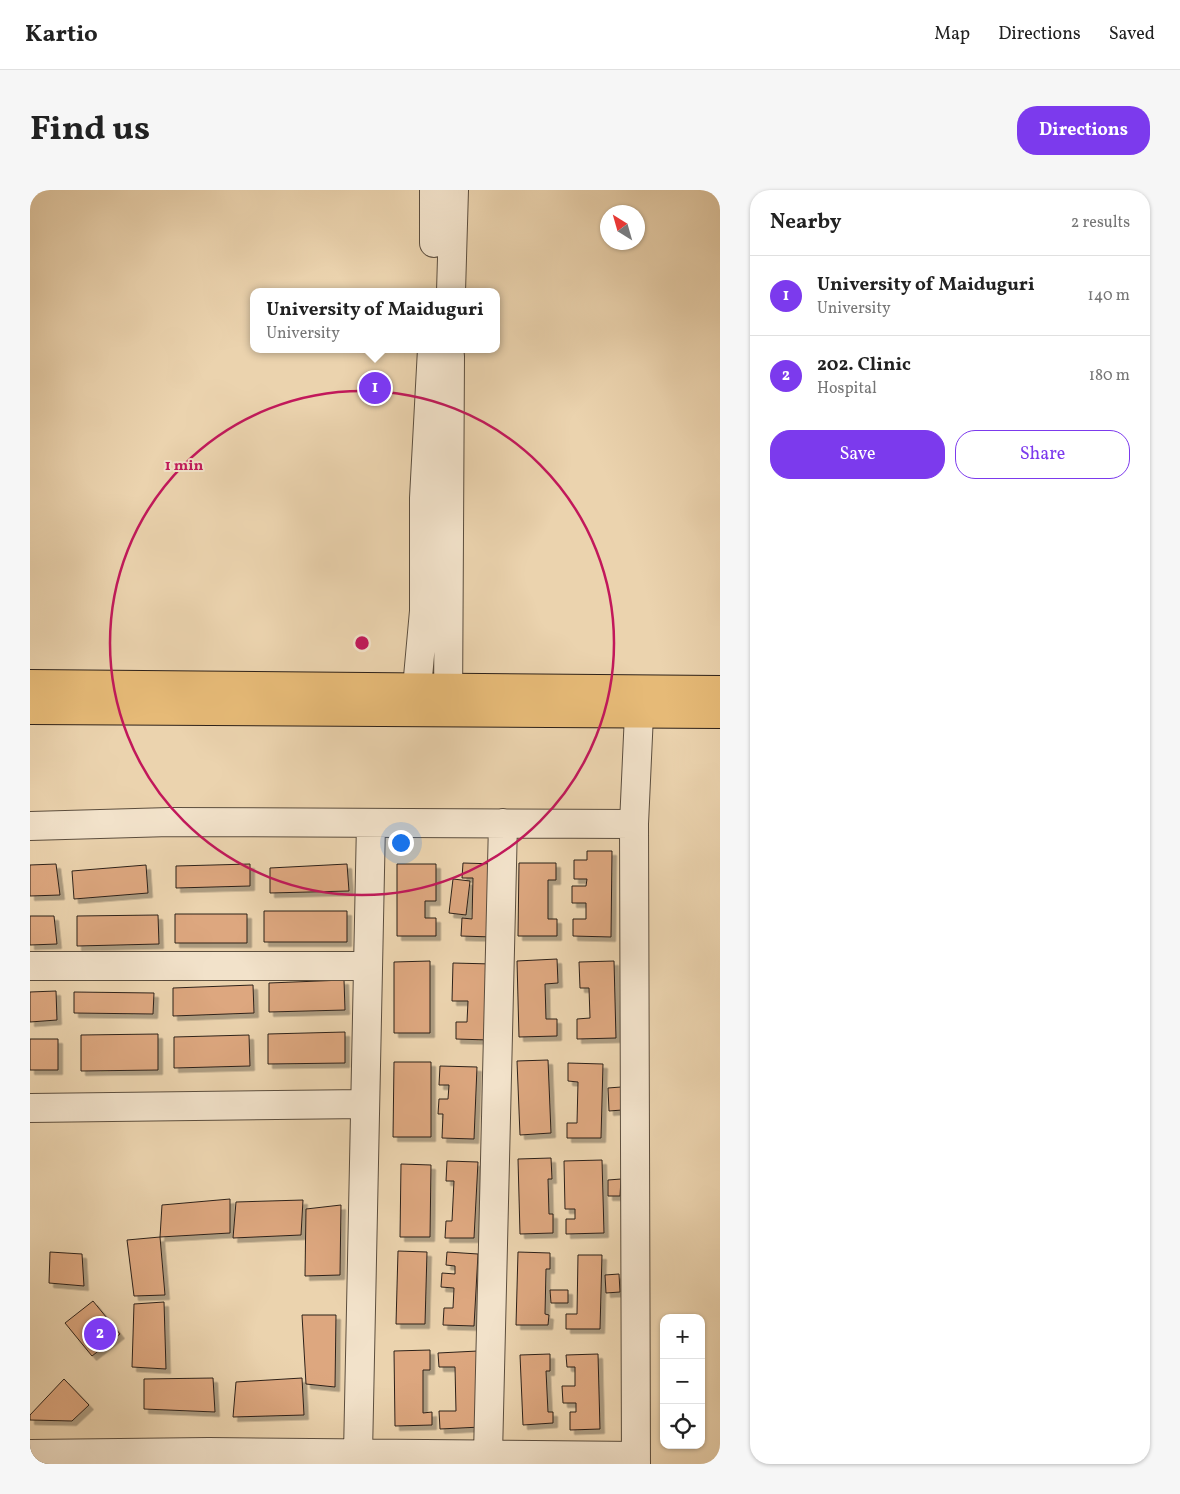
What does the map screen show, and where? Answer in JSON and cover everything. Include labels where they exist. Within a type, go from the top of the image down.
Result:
[{"type":"highway","points":[[30,684],[416,700]]},
{"type":"highway","points":[[30,710],[448,700],[720,690]]},
{"type":"highway","points":[[448,700],[640,714],[720,714]]},
{"type":"street","points":[[433,288],[434,190]]},
{"type":"street","points":[[451,288],[454,190]]},
{"type":"street","points":[[416,700],[424,611],[424,498],[432,353]]},
{"type":"street","points":[[448,700],[450,353]]},
{"type":"street","points":[[30,1454],[139,1459],[358,1454],[488,1454],[636,1460],[634,824],[640,714]]},
{"type":"street","points":[[30,826],[170,822],[634,824]]},
{"type":"street","points":[[358,1454],[371,823]]},
{"type":"street","points":[[488,1454],[503,823]]},
{"type":"street","points":[[30,966],[368,966]]},
{"type":"street","points":[[30,1108],[365,1104]]},
{"type":"building","points":[[587,851],[612,851],[611,937],[573,936],[573,919],[586,919],[586,903],[572,903],[572,886],[586,886],[587,879],[574,879],[574,860],[587,860]]},
{"type":"building","points":[[463,863],[496,864],[493,937],[461,936],[462,918],[472,919],[473,878],[462,878]]},
{"type":"building","points":[[519,863],[556,863],[556,880],[548,880],[548,919],[557,919],[557,936],[518,936]]},
{"type":"building","points":[[56,864],[60,895],[30,896],[30,865]]},
{"type":"building","points":[[250,864],[250,886],[176,888],[176,866]]},
{"type":"building","points":[[347,864],[349,891],[270,893],[270,868]]},
{"type":"building","points":[[397,864],[436,864],[436,901],[425,901],[425,918],[436,918],[436,936],[397,936]]},
{"type":"building","points":[[146,865],[148,893],[74,899],[72,871]]},
{"type":"building","points":[[453,879],[470,881],[466,915],[449,913]]},
{"type":"building","points":[[264,911],[347,911],[347,942],[264,942]]},
{"type":"building","points":[[175,914],[247,914],[247,943],[175,943]]},
{"type":"building","points":[[158,915],[159,944],[77,946],[77,916]]},
{"type":"building","points":[[30,916],[54,916],[57,944],[30,945]]},
{"type":"building","points":[[557,959],[558,983],[545,984],[546,1019],[557,1019],[557,1036],[519,1037],[517,961]]},
{"type":"building","points":[[430,961],[430,1033],[394,1033],[394,962]]},
{"type":"building","points":[[614,961],[616,1038],[577,1039],[577,1019],[590,1018],[589,988],[580,988],[579,962]]},
{"type":"building","points":[[453,963],[492,964],[489,1040],[456,1039],[456,1022],[467,1022],[468,1001],[452,1001]]},
{"type":"building","points":[[344,980],[345,1010],[269,1012],[269,983]]},
{"type":"building","points":[[253,985],[254,1013],[173,1016],[173,988]]},
{"type":"building","points":[[56,991],[57,1020],[30,1022],[30,992]]},
{"type":"building","points":[[74,992],[154,993],[153,1014],[74,1013]]},
{"type":"building","points":[[345,1032],[345,1063],[268,1064],[268,1034]]},
{"type":"building","points":[[158,1034],[158,1070],[81,1071],[81,1035]]},
{"type":"building","points":[[249,1035],[250,1066],[174,1068],[174,1037]]},
{"type":"building","points":[[30,1039],[58,1039],[58,1070],[30,1070]]},
{"type":"building","points":[[548,1060],[551,1133],[520,1135],[517,1061]]},
{"type":"building","points":[[394,1062],[431,1062],[431,1137],[393,1137]]},
{"type":"building","points":[[568,1063],[603,1064],[601,1138],[567,1138],[567,1123],[577,1123],[578,1082],[568,1081]]},
{"type":"building","points":[[440,1066],[477,1067],[474,1139],[442,1138],[443,1114],[438,1114],[439,1099],[448,1099],[449,1085],[439,1085]]},
{"type":"building","points":[[621,1087],[622,1110],[609,1111],[608,1088]]},
{"type":"building","points":[[551,1158],[552,1179],[548,1179],[549,1214],[553,1214],[553,1233],[520,1234],[518,1159]]},
{"type":"building","points":[[602,1160],[604,1233],[566,1234],[566,1219],[575,1219],[575,1209],[565,1209],[564,1161]]},
{"type":"building","points":[[447,1161],[478,1162],[474,1238],[445,1238],[446,1221],[452,1221],[454,1181],[446,1181]]},
{"type":"building","points":[[401,1164],[431,1165],[430,1237],[400,1237]]},
{"type":"building","points":[[621,1179],[620,1196],[608,1196],[608,1180]]},
{"type":"building","points":[[230,1199],[230,1233],[160,1237],[162,1205]]},
{"type":"building","points":[[303,1200],[301,1235],[233,1238],[236,1202]]},
{"type":"building","points":[[341,1205],[340,1275],[305,1276],[306,1209]]},
{"type":"building","points":[[160,1237],[165,1295],[134,1296],[127,1240]]},
{"type":"building","points":[[398,1251],[427,1252],[425,1324],[396,1324]]},
{"type":"building","points":[[50,1252],[82,1254],[84,1286],[49,1283]]},
{"type":"building","points":[[447,1252],[478,1254],[474,1326],[443,1325],[444,1308],[453,1308],[454,1288],[441,1287],[442,1273],[455,1274],[455,1266],[446,1265]]},
{"type":"building","points":[[518,1252],[550,1253],[550,1269],[546,1269],[545,1314],[549,1315],[548,1325],[516,1325]]},
{"type":"building","points":[[578,1255],[602,1255],[600,1329],[566,1329],[566,1314],[577,1314]]},
{"type":"building","points":[[619,1274],[620,1292],[606,1293],[605,1275]]},
{"type":"building","points":[[550,1290],[568,1290],[568,1303],[551,1303]]},
{"type":"building","points":[[93,1301],[120,1334],[92,1356],[65,1323]]},
{"type":"building","points":[[164,1302],[166,1369],[132,1367],[134,1304]]},
{"type":"building","points":[[302,1315],[336,1315],[335,1387],[306,1384]]},
{"type":"building","points":[[430,1350],[430,1370],[423,1370],[423,1413],[432,1412],[432,1425],[395,1426],[394,1351]]},
{"type":"building","points":[[478,1351],[481,1427],[440,1429],[439,1411],[456,1411],[455,1367],[439,1367],[438,1353]]},
{"type":"building","points":[[550,1354],[550,1371],[546,1371],[548,1412],[553,1412],[553,1423],[523,1425],[520,1355]]},
{"type":"building","points":[[598,1354],[600,1429],[570,1430],[570,1412],[576,1412],[576,1403],[563,1403],[562,1386],[575,1386],[575,1367],[567,1367],[566,1355]]},
{"type":"building","points":[[213,1378],[215,1412],[144,1409],[144,1379]]},
{"type":"building","points":[[302,1378],[304,1415],[233,1417],[236,1382]]},
{"type":"building","points":[[64,1379],[89,1405],[72,1421],[30,1420],[30,1415]]},
{"type":"place","name":"University of Maiduguri","points":[[375,388]]},
{"type":"place","name":"202. Clinic","points":[[100,1334]]}]
